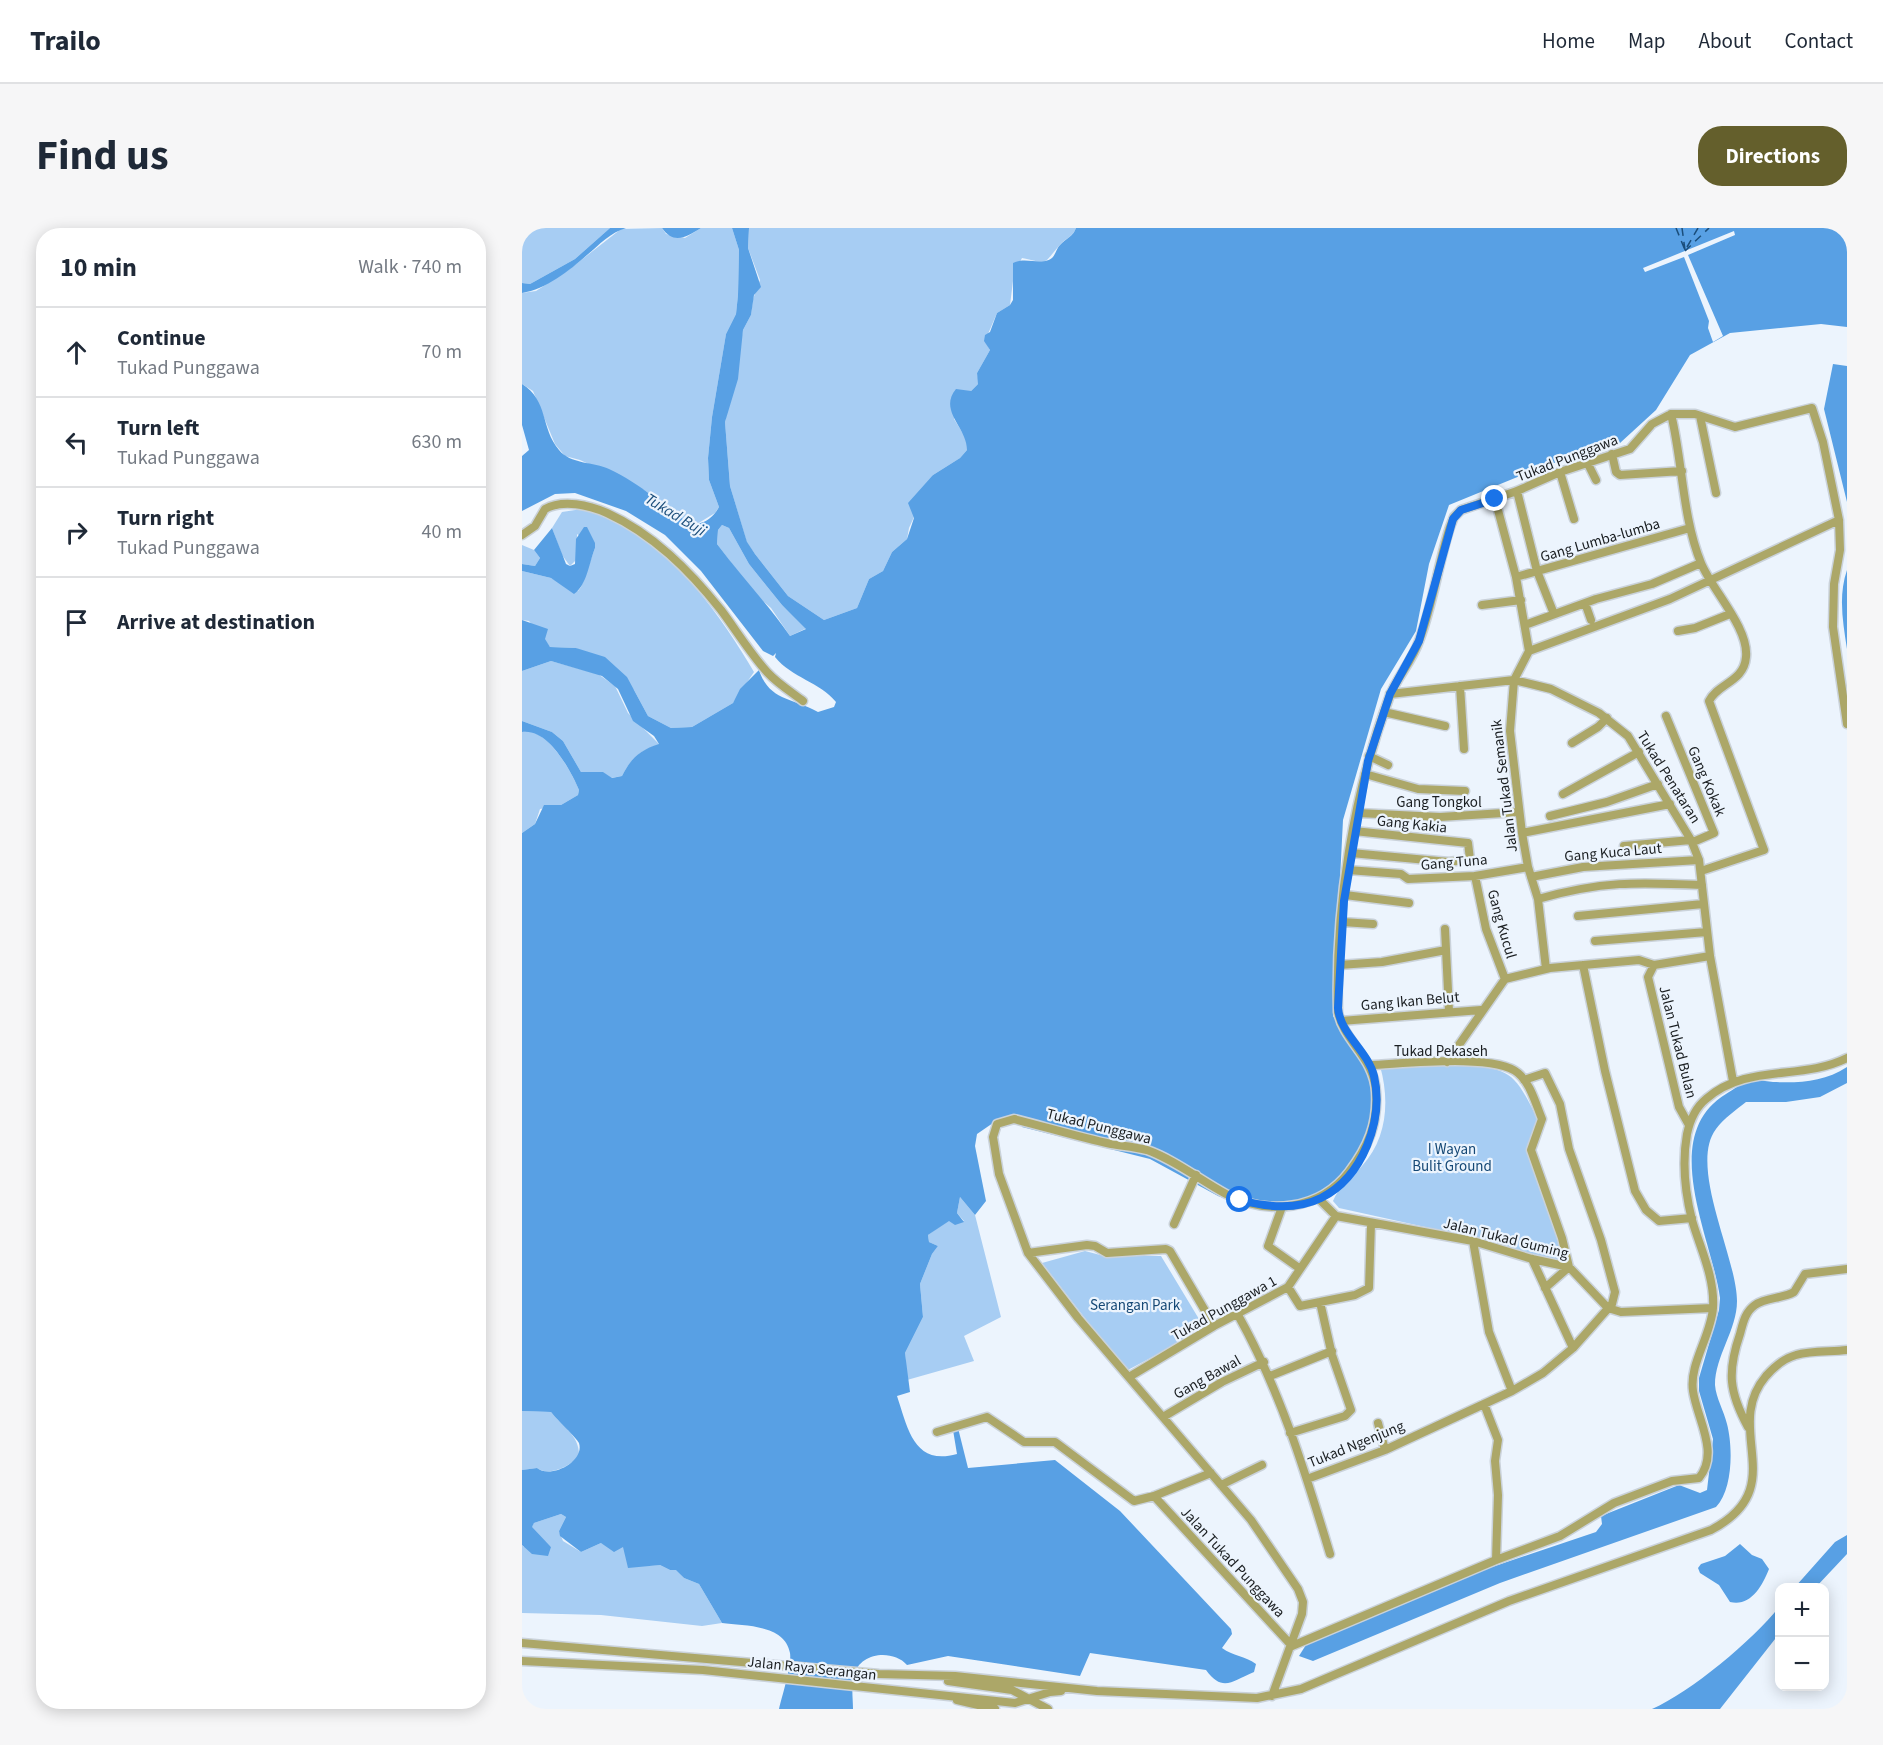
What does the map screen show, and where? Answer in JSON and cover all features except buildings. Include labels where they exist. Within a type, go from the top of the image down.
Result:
[{"type":"street","points":[[1701,872],[1764,850],[1709,701],[1738,676],[1746,660],[1745,643],[1701,563],[1690,528],[1671,414],[1701,416],[1726,426],[1740,427],[1809,408],[1814,409],[1839,520],[1840,549],[1834,584],[1833,627],[1847,724]]},
{"type":"street","name":"Tukad Punggawa","points":[[1272,1696],[1292,1646],[1303,1608],[1298,1589],[1251,1520],[1078,1318],[1028,1253],[1007,1202],[994,1151],[994,1129],[1001,1121],[1014,1119],[1149,1151],[1240,1200],[1282,1207],[1319,1199],[1331,1192],[1363,1154],[1372,1134],[1377,1113],[1376,1089],[1370,1065],[1341,1021],[1338,1008],[1342,922],[1354,831],[1365,774],[1384,712],[1390,694],[1419,641],[1453,519],[1461,510],[1632,447],[1652,424],[1671,414]]},
{"type":"street","points":[[1701,416],[1716,494]]},
{"type":"street","points":[[1612,454],[1616,472],[1620,474],[1682,471]]},
{"type":"street","points":[[1587,462],[1596,480]]},
{"type":"street","points":[[1560,472],[1574,519]]},
{"type":"street","points":[[1517,491],[1537,571],[1554,614]]},
{"type":"street","points":[[1495,499],[1516,577],[1529,651],[1670,599],[1839,520]]},
{"type":"street","points":[[522,535],[535,526],[545,509],[560,504],[595,508],[632,526],[683,566],[720,609],[766,671],[803,701]]},
{"type":"street","name":"Gang Lumba-lumba","points":[[1516,577],[1690,528]]},
{"type":"street","points":[[1525,625],[1585,603],[1652,584],[1701,563]]},
{"type":"street","points":[[1482,605],[1521,600]]},
{"type":"street","points":[[1585,603],[1591,620]]},
{"type":"street","points":[[1678,631],[1695,628],[1730,614]]},
{"type":"street","name":"Jalan Tukad Semanik","points":[[1529,651],[1514,680],[1509,731],[1522,833],[1528,867],[1538,899],[1546,969]]},
{"type":"street","name":"Tukad Penataran","points":[[1390,694],[1514,680],[1551,689],[1607,718],[1628,736],[1692,841],[1699,860],[1710,956],[1733,1081]]},
{"type":"street","points":[[1460,686],[1464,749]]},
{"type":"street","points":[[1384,712],[1445,726]]},
{"type":"street","name":"Gang Kokak","points":[[1666,716],[1713,832],[1712,836],[1692,841]]},
{"type":"street","points":[[1572,743],[1598,727],[1607,718]]},
{"type":"street","points":[[1563,794],[1639,752]]},
{"type":"street","points":[[1369,756],[1388,765]]},
{"type":"street","points":[[1365,774],[1418,789],[1465,791]]},
{"type":"street","points":[[1550,816],[1606,802],[1658,784]]},
{"type":"street","points":[[1522,833],[1670,804]]},
{"type":"street","name":"Gang Tongkol","points":[[1358,813],[1440,817],[1519,812]]},
{"type":"street","name":"Gang Kakia","points":[[1354,831],[1467,843],[1470,846],[1469,860],[1449,862]]},
{"type":"street","points":[[1624,846],[1692,841]]},
{"type":"street","points":[[1351,854],[1449,862],[1447,878]]},
{"type":"street","points":[[1401,859],[1401,874]]},
{"type":"street","name":"Gang Kuca Laut","points":[[1531,877],[1583,867],[1699,860]]},
{"type":"street","name":"Gang Tuna","points":[[1348,870],[1401,874],[1404,879],[1475,876],[1528,867]]},
{"type":"street","name":"Gang Kucul","points":[[1475,876],[1486,929],[1505,979]]},
{"type":"street","points":[[1538,899],[1585,886],[1609,883],[1702,885]]},
{"type":"street","points":[[1345,895],[1409,903]]},
{"type":"street","points":[[1578,916],[1703,904]]},
{"type":"street","points":[[1342,922],[1373,924]]},
{"type":"street","points":[[1445,929],[1449,1011]]},
{"type":"street","points":[[1595,941],[1707,932]]},
{"type":"street","points":[[1339,965],[1391,961],[1446,950]]},
{"type":"street","name":"Jalan Tukad Bulan","points":[[1583,965],[1639,960],[1654,965],[1710,956]]},
{"type":"street","points":[[1447,1062],[1481,1010],[1505,979],[1546,969],[1583,965],[1605,1071],[1635,1191],[1646,1210],[1659,1221],[1692,1218]]},
{"type":"street","name":"Jalan Tukad Bulan","points":[[1654,965],[1648,977],[1679,1107],[1689,1125]]},
{"type":"street","name":"Gang Ikan Belut","points":[[1341,1021],[1481,1010]]},
{"type":"street","points":[[1292,1646],[1560,1536],[1614,1503],[1672,1481],[1699,1478],[1704,1472],[1707,1456],[1693,1383],[1713,1308],[1708,1267],[1692,1218],[1684,1168],[1689,1125],[1693,1113],[1704,1100],[1733,1081],[1755,1075],[1813,1070],[1847,1058]]},
{"type":"street","name":"Tukad Pekaseh","points":[[1370,1065],[1447,1062],[1500,1066],[1516,1071],[1524,1080]]},
{"type":"street","points":[[1545,1288],[1569,1267],[1562,1238],[1531,1150],[1542,1119],[1524,1080],[1545,1072],[1554,1089],[1569,1149],[1592,1210],[1615,1292],[1615,1298],[1608,1308],[1621,1312],[1713,1308]]},
{"type":"street","points":[[1174,1224],[1196,1175]]},
{"type":"street","points":[[1319,1199],[1336,1216]]},
{"type":"street","points":[[1282,1207],[1268,1246],[1299,1268]]},
{"type":"street","name":"Jalan Tukad Guming","points":[[1336,1216],[1473,1241],[1532,1259],[1569,1267],[1608,1308]]},
{"type":"street","name":"Tukad Punggawa 1","points":[[1129,1377],[1214,1326],[1288,1287],[1336,1216]]},
{"type":"street","points":[[1288,1287],[1298,1305],[1355,1295],[1369,1288],[1371,1223]]},
{"type":"street","points":[[1473,1241],[1485,1317],[1512,1391]]},
{"type":"street","points":[[1028,1253],[1087,1245],[1095,1246],[1107,1253],[1166,1249],[1170,1251],[1214,1326]]},
{"type":"street","points":[[1532,1259],[1572,1348]]},
{"type":"street","points":[[1750,1430],[1736,1404],[1730,1380],[1733,1353],[1746,1315],[1755,1305],[1794,1292],[1805,1274],[1847,1269]]},
{"type":"street","points":[[1290,1433],[1350,1413],[1320,1302]]},
{"type":"street","name":"Tukad Ngenjung","points":[[1238,1315],[1270,1376],[1307,1479],[1385,1450],[1512,1391],[1543,1373],[1572,1348],[1608,1308]]},
{"type":"street","points":[[1750,1430],[1750,1410],[1755,1390],[1779,1364],[1797,1354],[1847,1350]]},
{"type":"street","points":[[1270,1376],[1332,1351]]},
{"type":"street","name":"Gang Bawal","points":[[1162,1417],[1222,1382],[1264,1362]]},
{"type":"street","points":[[1484,1404],[1498,1440],[1495,1461],[1498,1495],[1497,1560]]},
{"type":"street","points":[[937,1432],[987,1417],[1024,1442],[1055,1442],[1128,1499],[1134,1501],[1155,1496],[1211,1473]]},
{"type":"street","points":[[1378,1423],[1385,1450]]},
{"type":"street","name":"Jalan Raya Serangan","points":[[522,1643],[879,1674],[956,1676],[1097,1691],[1233,1699],[1272,1696],[1301,1689],[1509,1601],[1711,1530],[1731,1519],[1743,1504],[1751,1488],[1755,1468],[1750,1430]]},
{"type":"street","points":[[1221,1485],[1262,1465]]},
{"type":"street","points":[[1307,1479],[1330,1554]]},
{"type":"street","name":"Jalan Tukad Punggawa","points":[[1155,1496],[1292,1646]]},
{"type":"street","points":[[719,1672],[720,1659]]},
{"type":"street","name":"Jalan Raya Serangan","points":[[522,1661],[719,1672],[938,1696],[980,1697],[1016,1702],[1033,1699],[1050,1692],[1097,1691]]},
{"type":"street","points":[[912,1675],[1011,1690],[1033,1699],[1048,1709]]},
{"type":"street","points":[[938,1696],[995,1709]]},
{"type":"green space","points":[[522,228],[610,228],[575,259],[530,284],[522,283]]},
{"type":"green space","points":[[662,228],[666,234],[685,238],[701,228],[732,228],[739,250],[736,314],[726,334],[712,417],[708,458],[709,480],[719,507],[715,513],[697,524],[682,519],[644,490],[580,460],[565,456],[555,444],[533,391],[522,384],[522,293],[536,291],[571,268],[621,229]]},
{"type":"green space","points":[[749,228],[1076,228],[1045,261],[1022,258],[1014,273],[1010,305],[997,313],[985,341],[990,350],[977,373],[979,383],[971,391],[966,392],[954,419],[967,440],[967,450],[960,458],[933,475],[909,528],[907,539],[892,552],[883,571],[869,579],[857,608],[824,620],[788,596],[747,543],[730,486],[725,422],[743,330],[751,315],[753,299],[760,280],[748,248]]},
{"type":"green space","points":[[582,509],[613,519],[638,534],[677,567],[712,608],[754,672],[733,703],[692,727],[671,728],[648,716],[634,690],[576,648],[550,647],[529,621],[522,620],[522,571],[551,578],[578,591],[581,587],[595,548],[577,534],[577,559],[570,566],[562,555],[552,528],[562,512]]},
{"type":"green space","points":[[722,525],[729,528],[749,564],[782,605],[807,628],[790,636],[771,608],[755,594],[717,544],[718,530]]},
{"type":"green space","points":[[522,545],[534,550],[540,558],[535,566],[522,564]]},
{"type":"green space","points":[[551,661],[598,674],[615,686],[628,713],[660,745],[647,749],[637,756],[622,776],[611,778],[602,772],[581,772],[563,741],[552,732],[522,721],[522,671]]},
{"type":"green space","points":[[527,731],[544,738],[559,754],[579,790],[578,795],[561,805],[540,809],[535,824],[522,833],[522,732]]},
{"type":"green space","name":"I Wayan Bulit Ground","points":[[1453,1065],[1487,1068],[1507,1074],[1515,1081],[1530,1103],[1538,1120],[1527,1148],[1563,1254],[1559,1261],[1555,1262],[1475,1238],[1339,1208],[1333,1201],[1342,1186],[1362,1166],[1377,1144],[1385,1106],[1380,1066]]},
{"type":"green space","points":[[960,1197],[975,1215],[1001,1317],[964,1336],[974,1361],[907,1380],[905,1353],[923,1317],[920,1284],[932,1254],[938,1246],[929,1242],[928,1235],[949,1220],[964,1221],[957,1213]]},
{"type":"green space","name":"Serangan Park","points":[[1085,1251],[1104,1256],[1161,1256],[1205,1329],[1126,1371],[1042,1263]]},
{"type":"green space","points":[[522,1411],[551,1412],[574,1437],[579,1456],[565,1467],[553,1471],[537,1468],[522,1470]]},
{"type":"green space","points":[[561,1514],[566,1517],[559,1531],[563,1541],[581,1552],[601,1543],[624,1547],[638,1566],[660,1565],[670,1570],[676,1569],[684,1578],[699,1584],[722,1623],[702,1626],[601,1615],[522,1613],[522,1545],[524,1547],[551,1547],[531,1528],[534,1523]]},
{"type":"water","points":[[610,228],[626,228],[610,236],[557,278],[540,288],[522,293],[522,283],[530,284],[575,259]]},
{"type":"water","points":[[662,228],[701,228],[676,238]]},
{"type":"water","points":[[732,228],[749,228],[748,248],[761,287],[754,295],[751,315],[743,330],[738,379],[725,422],[730,486],[747,542],[755,554],[788,596],[824,620],[857,608],[869,579],[883,571],[892,552],[907,539],[914,518],[908,503],[933,475],[960,458],[967,450],[963,434],[952,412],[951,397],[956,389],[971,391],[978,384],[977,373],[990,350],[984,341],[985,335],[990,332],[997,313],[1010,305],[1013,300],[1013,263],[1049,260],[1076,228],[1847,228],[1847,327],[1821,324],[1730,333],[1690,355],[1656,410],[1620,443],[1544,466],[1449,505],[1429,564],[1416,631],[1381,689],[1343,820],[1333,1016],[1364,1060],[1372,1090],[1373,1129],[1337,1181],[1305,1205],[1276,1210],[1247,1207],[1218,1196],[1150,1159],[1022,1127],[1023,1123],[993,1123],[977,1134],[975,1146],[986,1201],[975,1215],[960,1197],[957,1213],[964,1222],[955,1225],[949,1221],[928,1235],[929,1242],[938,1246],[932,1254],[920,1284],[923,1317],[905,1353],[910,1392],[897,1396],[909,1432],[915,1442],[931,1455],[957,1454],[953,1430],[958,1428],[968,1468],[1055,1460],[1120,1511],[1231,1629],[1232,1634],[1222,1648],[1256,1664],[1254,1672],[1234,1681],[1223,1683],[1212,1677],[1206,1670],[1090,1653],[1080,1676],[948,1656],[907,1665],[901,1660],[885,1655],[869,1658],[857,1668],[853,1684],[853,1709],[779,1709],[790,1665],[787,1644],[780,1636],[762,1628],[722,1623],[699,1584],[684,1578],[676,1570],[660,1565],[628,1568],[623,1547],[614,1552],[601,1543],[581,1552],[560,1536],[559,1531],[566,1517],[561,1514],[534,1523],[532,1527],[551,1547],[548,1556],[532,1554],[522,1545],[522,1470],[537,1468],[550,1471],[565,1467],[577,1456],[579,1443],[551,1412],[522,1411],[522,833],[535,824],[544,805],[561,805],[578,795],[579,790],[557,752],[541,736],[532,732],[522,732],[522,721],[552,732],[563,741],[581,772],[603,772],[612,778],[622,776],[637,756],[646,749],[659,744],[654,736],[633,721],[618,689],[602,676],[551,661],[522,671],[522,620],[548,629],[545,639],[550,647],[576,648],[605,657],[627,677],[648,716],[671,728],[692,727],[733,703],[740,689],[759,670],[763,680],[775,693],[818,712],[834,707],[836,702],[822,689],[789,670],[775,657],[776,653],[773,656],[763,651],[701,571],[665,535],[626,511],[575,493],[555,494],[522,511],[522,456],[529,450],[522,425],[522,384],[536,398],[553,442],[564,455],[609,469],[642,489],[683,519],[698,523],[712,517],[719,507],[709,480],[708,458],[712,417],[726,334],[736,314],[739,250]],"holes":[[[722,525],[729,528],[749,564],[782,605],[806,629],[790,636],[717,544],[718,530]]]},
{"type":"water","points":[[1833,364],[1847,366],[1847,502],[1824,409]]},
{"type":"water","points":[[584,527],[587,527],[595,548],[585,579],[574,594],[551,578],[522,571],[522,564],[535,566],[540,558],[534,550],[552,528],[566,564],[570,566],[575,564],[576,539]]},
{"type":"water","points":[[1847,570],[1847,649],[1842,600]]},
{"type":"water","points":[[1847,1067],[1847,1083],[1820,1097],[1786,1102],[1746,1102],[1719,1125],[1709,1145],[1707,1165],[1710,1188],[1730,1261],[1737,1301],[1734,1322],[1716,1374],[1715,1385],[1727,1424],[1731,1456],[1726,1490],[1716,1507],[1500,1583],[1313,1661],[1299,1656],[1309,1640],[1489,1568],[1596,1532],[1602,1524],[1601,1516],[1679,1485],[1700,1493],[1707,1490],[1713,1439],[1699,1391],[1699,1378],[1719,1310],[1720,1298],[1694,1189],[1692,1161],[1695,1135],[1706,1112],[1726,1094],[1744,1083],[1750,1081],[1802,1082],[1830,1076]]},
{"type":"water","points":[[1847,1535],[1847,1554],[1820,1583],[1799,1583],[1835,1542]]},
{"type":"water","points":[[1740,1544],[1752,1555],[1762,1559],[1769,1569],[1759,1589],[1749,1599],[1737,1603],[1730,1602],[1719,1585],[1700,1573],[1698,1568],[1701,1564],[1725,1556]]},
{"type":"water","points":[[1775,1612],[1775,1639],[1720,1709],[1652,1709],[1685,1691],[1702,1678],[1738,1649]]},
{"type":"pier","points":[[1734,231],[1735,235],[1688,255],[1723,336],[1713,342],[1708,328],[1709,321],[1684,257],[1645,272],[1643,268]]},
{"type":"ferry route","points":[[1676,228],[1685,250]]},
{"type":"ferry route","points":[[1682,228],[1685,250]]},
{"type":"ferry route","points":[[1687,247],[1698,228]]},
{"type":"ferry route","points":[[1685,251],[1709,228]]},
{"type":"route","points":[[1240,1200],[1282,1207],[1319,1199],[1331,1192],[1345,1177],[1363,1154],[1372,1134],[1377,1113],[1374,1077],[1370,1065],[1338,1015],[1338,968],[1344,901],[1365,774],[1390,694],[1416,651],[1453,519],[1461,510],[1495,499]]},
{"type":"water label","name":"Tukad Buji","points":[[676,514]]}]
